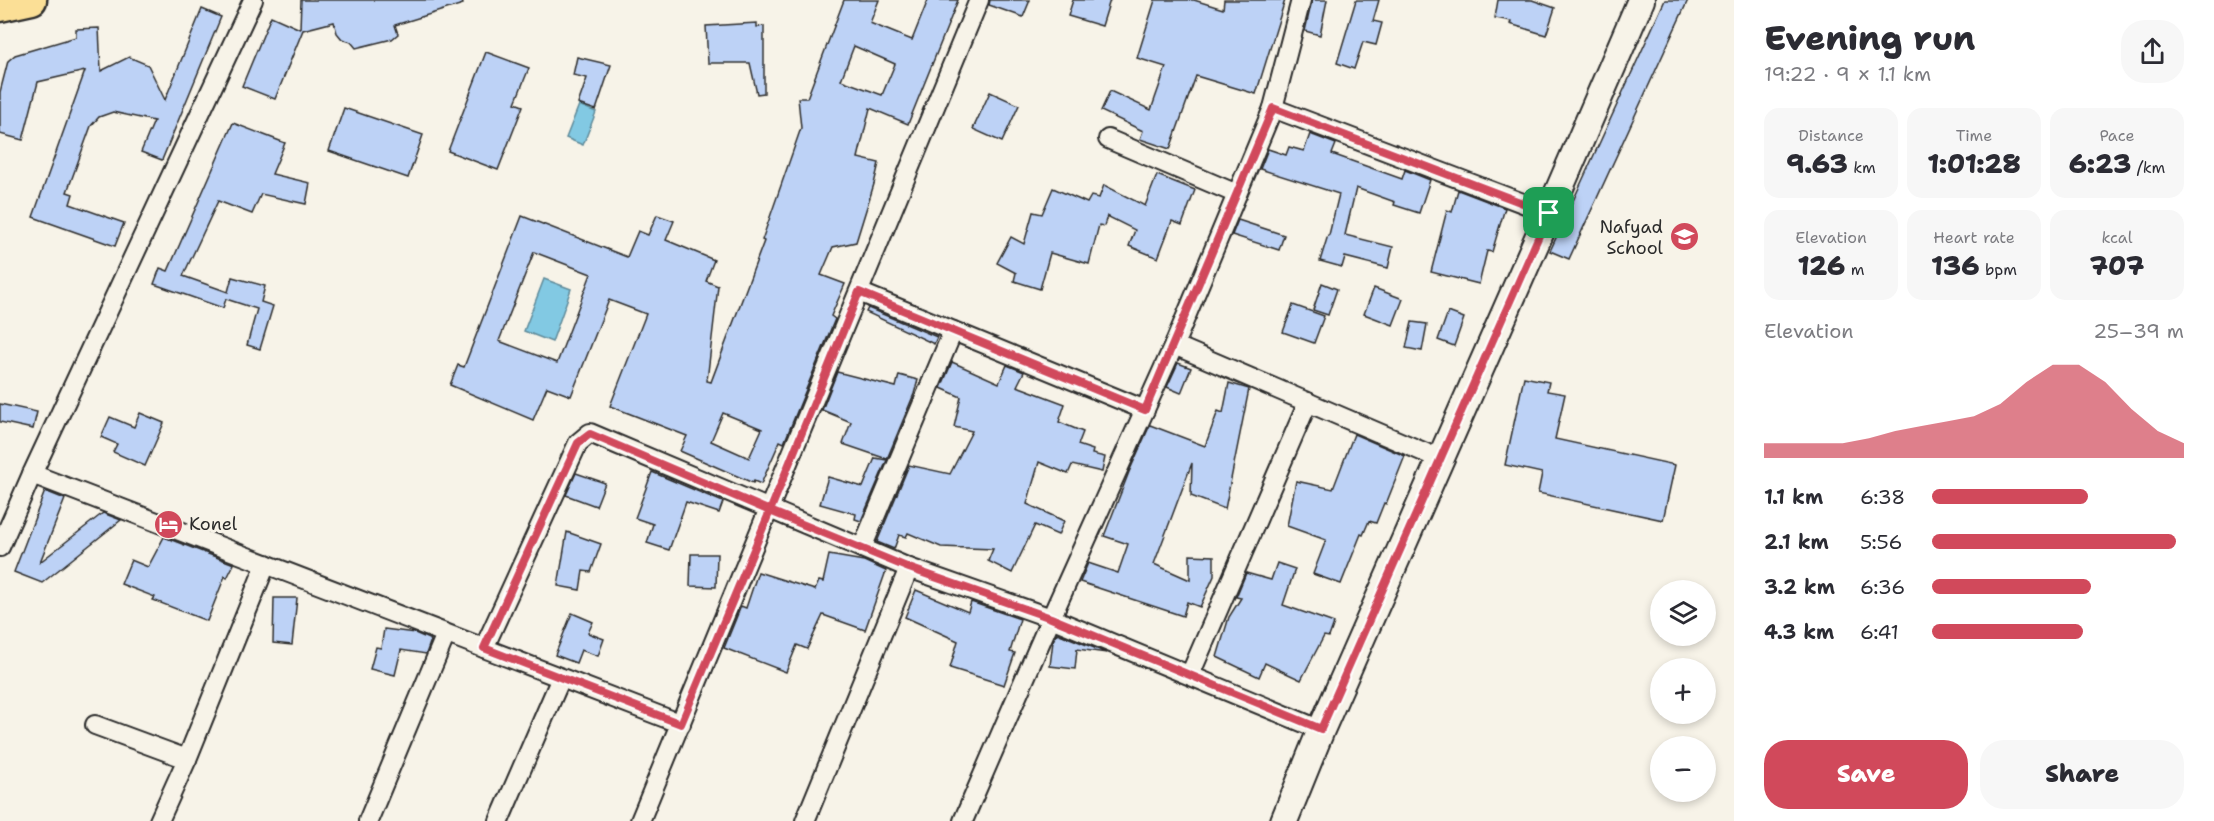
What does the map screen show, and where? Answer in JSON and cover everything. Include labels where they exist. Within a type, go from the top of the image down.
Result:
[{"type":"street","points":[[0,547],[254,0]]},
{"type":"street","points":[[640,821],[980,0]]},
{"type":"street","points":[[963,821],[1051,618],[1174,345],[1273,108],[1302,0]]},
{"type":"street","points":[[1284,821],[1321,729],[1641,0]]},
{"type":"street","points":[[1273,108],[1549,213]]},
{"type":"street","points":[[1108,139],[1237,194]]},
{"type":"street","points":[[859,292],[1145,410]]},
{"type":"street","points":[[862,548],[953,331]]},
{"type":"street","points":[[1174,345],[1440,459]]},
{"type":"street","points":[[1190,675],[1308,402]]},
{"type":"street","points":[[484,648],[578,443],[590,434],[909,568],[1051,618],[1321,729]]},
{"type":"street","points":[[32,474],[681,724]]},
{"type":"street","points":[[159,821],[187,759],[266,564]]},
{"type":"street","points":[[805,821],[909,568]]},
{"type":"street","points":[[368,821],[446,634]]},
{"type":"street","points":[[499,821],[561,678]]},
{"type":"street","points":[[95,725],[187,759]]},
{"type":"water","points":[[579,105],[596,112],[583,145],[566,138]]},
{"type":"water","points":[[544,279],[571,289],[552,342],[524,331]]},
{"type":"building","points":[[301,0],[462,0],[463,4],[395,25],[398,34],[392,39],[356,48],[351,42],[342,39],[337,33],[334,22],[303,30],[275,99],[242,86],[271,16],[300,29]]},
{"type":"building","points":[[844,0],[879,0],[870,23],[912,40],[928,0],[958,0],[908,124],[870,108],[858,158],[879,163],[874,184],[856,242],[833,247],[821,275],[845,284],[831,316],[835,319],[784,443],[780,441],[761,484],[754,481],[753,483],[680,451],[687,436],[610,406],[646,314],[609,300],[571,396],[547,387],[533,420],[450,385],[458,365],[464,367],[522,216],[627,257],[638,231],[648,235],[657,215],[674,221],[666,240],[714,260],[706,281],[718,286],[707,381],[711,382],[764,241],[762,240],[801,128],[798,98],[807,98]],"holes":[[[854,46],[895,64],[882,95],[841,80]],[[534,252],[591,274],[557,363],[499,341]],[[723,413],[762,429],[749,458],[711,441]]]},
{"type":"building","points":[[990,0],[1030,0],[1023,17],[989,5]]},
{"type":"building","points":[[1073,0],[1110,0],[1102,26],[1068,16]]},
{"type":"building","points":[[1155,0],[1194,0],[1223,9],[1224,0],[1285,0],[1256,94],[1196,76],[1170,149],[1140,139],[1143,131],[1101,111],[1110,91],[1151,110],[1166,67],[1137,58]]},
{"type":"building","points":[[1312,0],[1327,0],[1320,35],[1305,31]]},
{"type":"building","points":[[1356,0],[1379,0],[1373,21],[1382,23],[1376,45],[1363,42],[1354,69],[1337,63]]},
{"type":"building","points":[[1498,0],[1532,0],[1555,8],[1546,35],[1510,24],[1511,21],[1495,18]]},
{"type":"building","points":[[1665,0],[1688,0],[1569,259],[1550,251]]},
{"type":"building","points":[[202,9],[221,17],[162,160],[141,152],[154,121],[113,112],[99,117],[91,126],[67,192],[73,194],[70,204],[124,223],[115,246],[33,217],[85,71],[38,82],[23,140],[0,134],[0,92],[8,61],[15,55],[76,37],[76,29],[99,28],[101,71],[129,57],[148,65],[165,100]]},
{"type":"building","points":[[757,23],[757,27],[764,26],[764,93],[757,94],[750,63],[708,63],[706,26]]},
{"type":"building","points":[[486,52],[529,68],[515,103],[523,106],[498,170],[448,151]]},
{"type":"building","points":[[577,57],[611,65],[596,110],[578,104],[587,78],[573,75]]},
{"type":"building","points":[[990,92],[1019,105],[1002,142],[973,129]]},
{"type":"building","points":[[344,108],[423,135],[408,178],[329,151]]},
{"type":"building","points":[[233,123],[285,143],[272,174],[310,183],[306,204],[261,194],[252,214],[218,201],[183,276],[228,292],[232,277],[265,286],[261,302],[273,306],[260,349],[247,345],[257,309],[226,299],[223,308],[154,284],[160,268],[168,271]]},
{"type":"building","points":[[1310,134],[1336,144],[1332,154],[1402,179],[1405,170],[1430,180],[1419,213],[1356,188],[1345,235],[1393,247],[1388,268],[1345,257],[1342,267],[1320,261],[1339,194],[1260,169],[1268,149],[1286,155],[1289,147],[1304,151]]},
{"type":"building","points":[[1157,175],[1195,190],[1182,225],[1172,221],[1158,258],[1129,246],[1135,230],[1107,216],[1104,226],[1099,225],[1089,264],[1050,253],[1040,289],[1014,281],[1016,273],[997,263],[1011,237],[1024,244],[1033,212],[1042,214],[1053,188],[1087,203],[1091,196],[1099,198],[1104,185],[1145,206]]},
{"type":"building","points":[[1458,190],[1505,208],[1492,252],[1487,251],[1479,284],[1431,272],[1447,210],[1452,212]]},
{"type":"building","points":[[1238,220],[1284,235],[1279,250],[1232,235]]},
{"type":"building","points":[[1322,283],[1337,289],[1328,315],[1313,310]]},
{"type":"building","points":[[1374,288],[1403,299],[1393,325],[1364,314]]},
{"type":"building","points":[[1293,305],[1324,316],[1314,343],[1283,332]]},
{"type":"building","points":[[868,308],[937,337],[934,344],[866,312]]},
{"type":"building","points":[[1448,312],[1464,318],[1454,346],[1438,340]]},
{"type":"building","points":[[1412,322],[1427,324],[1422,351],[1406,348]]},
{"type":"building","points":[[952,362],[999,383],[1007,365],[1024,372],[1017,386],[1065,404],[1059,422],[1083,432],[1078,445],[1093,450],[1092,454],[1105,457],[1102,472],[1072,465],[1068,474],[1039,462],[1027,504],[1064,521],[1058,535],[1035,525],[1012,573],[988,561],[993,549],[941,547],[908,533],[906,537],[899,535],[894,549],[877,542],[909,465],[950,474],[972,431],[954,427],[961,397],[941,388]]},
{"type":"building","points":[[1178,363],[1191,368],[1181,393],[1167,387]]},
{"type":"building","points":[[837,372],[896,387],[899,375],[918,380],[887,459],[843,444],[851,422],[822,410]]},
{"type":"building","points":[[1524,377],[1549,382],[1547,391],[1565,394],[1555,439],[1675,465],[1663,520],[1538,493],[1542,473],[1505,465]]},
{"type":"building","points":[[1229,383],[1249,389],[1225,509],[1191,496],[1192,463],[1154,564],[1190,580],[1190,555],[1214,556],[1214,576],[1200,607],[1187,602],[1183,616],[1080,582],[1088,563],[1118,573],[1128,544],[1104,536],[1150,425],[1205,446],[1218,411],[1223,413]]},
{"type":"building","points":[[0,404],[37,412],[33,429],[0,422]]},
{"type":"building","points":[[140,413],[164,423],[145,466],[113,452],[117,444],[101,437],[110,417],[134,427]]},
{"type":"building","points":[[1354,434],[1405,456],[1376,523],[1369,521],[1363,535],[1361,534],[1341,584],[1313,574],[1326,540],[1287,526],[1296,481],[1333,489]]},
{"type":"building","points":[[875,458],[887,460],[861,521],[855,519],[856,514],[820,504],[828,477],[863,487]]},
{"type":"building","points":[[652,472],[723,502],[719,513],[686,502],[669,550],[647,543],[653,524],[635,518]]},
{"type":"building","points":[[576,473],[605,483],[596,506],[566,495]]},
{"type":"building","points":[[45,491],[65,499],[40,562],[103,513],[121,520],[42,583],[14,572]]},
{"type":"building","points":[[567,532],[601,544],[591,572],[583,571],[580,590],[558,586]]},
{"type":"building","points":[[164,537],[234,564],[227,578],[225,576],[207,621],[153,600],[155,597],[121,584],[131,560],[148,567]]},
{"type":"building","points":[[691,554],[717,554],[716,587],[690,586]]},
{"type":"building","points":[[829,555],[864,561],[886,571],[865,630],[823,615],[807,649],[797,645],[786,672],[724,648],[741,606],[746,608],[758,572],[815,590],[819,581],[823,582]]},
{"type":"building","points":[[1277,563],[1295,569],[1283,605],[1334,623],[1329,637],[1324,636],[1301,680],[1265,663],[1259,677],[1217,657],[1229,617],[1241,598],[1236,597],[1246,573],[1271,580]]},
{"type":"building","points":[[916,590],[968,612],[971,602],[1020,619],[1010,652],[1015,653],[1004,685],[950,668],[958,641],[905,617]]},
{"type":"building","points":[[274,598],[297,598],[292,645],[273,643]]},
{"type":"building","points":[[572,613],[593,622],[588,633],[604,639],[598,656],[581,650],[576,663],[555,655]]},
{"type":"building","points":[[384,629],[415,633],[431,640],[426,654],[401,650],[395,675],[370,669],[376,647],[381,648]]},
{"type":"building","points":[[1057,633],[1107,653],[1077,649],[1075,669],[1050,666],[1053,641]]},
{"type":"place","name":"Nafyad School","points":[[1684,237]]},
{"type":"place","name":"Konel","points":[[168,524]]},
{"type":"route","points":[[1549,213],[1273,108],[1145,410],[859,292],[770,511],[590,434],[578,443],[484,648],[681,724],[770,511],[909,568],[1051,618],[1321,729],[1549,213]]}]
